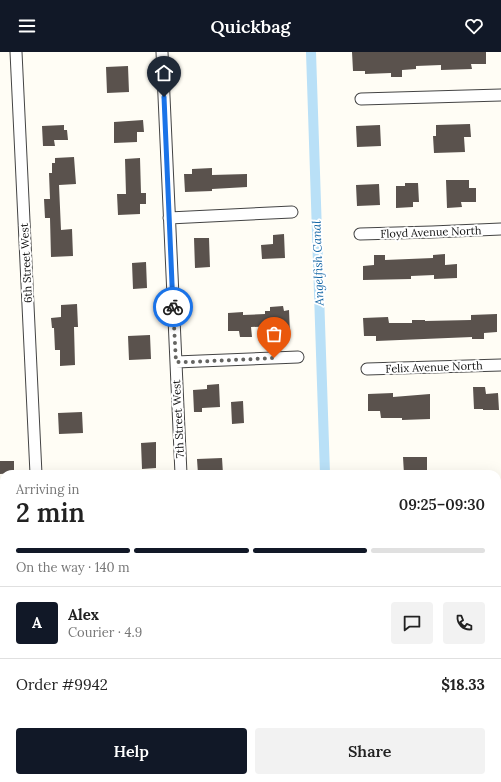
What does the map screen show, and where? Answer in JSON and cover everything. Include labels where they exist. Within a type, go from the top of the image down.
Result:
[{"type":"street","name":"6th Street West","points":[[16,52],[36,470]]},
{"type":"street","name":"7th Street West","points":[[162,52],[181,470]]},
{"type":"street","points":[[360,99],[501,95]]},
{"type":"street","points":[[169,218],[292,212]]},
{"type":"street","name":"Floyd Avenue North","points":[[360,234],[424,233],[501,229]]},
{"type":"street","points":[[176,362],[298,357]]},
{"type":"street","name":"Felix Avenue North","points":[[367,369],[501,365]]},
{"type":"building","points":[[352,52],[486,52],[486,64],[471,64],[472,69],[441,70],[441,65],[416,66],[416,69],[402,70],[402,77],[391,77],[391,73],[365,74],[365,71],[353,71]]},
{"type":"building","points":[[128,66],[129,92],[107,93],[106,67]]},
{"type":"building","points":[[143,120],[144,132],[137,132],[137,142],[114,143],[114,122]]},
{"type":"building","points":[[470,124],[471,137],[464,137],[465,152],[434,153],[433,136],[436,136],[436,125]]},
{"type":"building","points":[[64,125],[64,130],[67,130],[68,140],[54,140],[55,146],[43,146],[42,126]]},
{"type":"building","points":[[380,125],[381,146],[357,147],[356,126]]},
{"type":"building","points":[[74,157],[76,184],[59,185],[61,230],[72,229],[73,256],[51,257],[50,218],[45,218],[44,199],[50,199],[49,173],[52,173],[52,163],[55,163],[55,158]]},
{"type":"building","points":[[140,158],[141,193],[146,193],[146,204],[140,204],[140,214],[118,215],[117,194],[126,194],[125,159]]},
{"type":"building","points":[[212,168],[212,175],[247,174],[247,187],[185,192],[184,174],[192,174],[192,169]]},
{"type":"building","points":[[446,180],[469,180],[469,188],[476,188],[476,202],[461,202],[462,207],[447,208]]},
{"type":"building","points":[[405,183],[418,183],[419,202],[413,202],[413,207],[396,208],[396,186],[405,186]]},
{"type":"building","points":[[379,184],[380,205],[357,206],[356,185]]},
{"type":"building","points":[[284,234],[285,258],[262,259],[261,245],[273,244],[273,235]]},
{"type":"building","points":[[194,238],[209,238],[210,267],[195,268]]},
{"type":"building","points":[[445,254],[445,265],[457,264],[457,278],[434,279],[434,275],[411,276],[411,279],[363,280],[363,266],[374,265],[374,255],[385,255],[385,260],[433,258],[433,255]]},
{"type":"building","points":[[146,262],[147,288],[133,289],[132,263]]},
{"type":"building","points":[[77,304],[78,327],[74,327],[75,365],[60,366],[60,350],[55,350],[54,328],[52,328],[51,318],[61,317],[61,305]]},
{"type":"building","points":[[283,306],[284,311],[289,310],[290,334],[278,335],[278,326],[251,327],[252,337],[240,337],[239,331],[228,331],[228,313],[243,312],[243,315],[265,314],[265,311],[270,311],[270,307]]},
{"type":"building","points":[[497,314],[497,332],[484,333],[484,339],[472,339],[472,337],[376,341],[376,336],[364,336],[363,318],[388,317],[389,323],[412,323],[412,320],[471,320],[471,315]]},
{"type":"building","points":[[150,335],[151,359],[129,360],[128,336]]},
{"type":"building","points":[[219,384],[220,407],[202,408],[202,412],[194,412],[193,390],[207,389],[207,385]]},
{"type":"building","points":[[473,387],[485,387],[486,394],[498,393],[499,410],[474,409]]},
{"type":"building","points":[[393,393],[393,397],[430,394],[430,419],[402,420],[402,418],[381,418],[380,411],[368,411],[368,394]]},
{"type":"building","points":[[243,401],[244,423],[232,424],[231,402]]},
{"type":"building","points":[[82,412],[83,433],[59,434],[58,413]]},
{"type":"building","points":[[156,442],[156,468],[142,469],[141,443]]},
{"type":"building","points":[[403,457],[427,457],[427,470],[404,470]]},
{"type":"building","points":[[222,458],[223,470],[198,470],[197,459]]},
{"type":"building","points":[[0,461],[14,461],[14,470],[0,470]]},
{"type":"waterway","name":"Angelfish Canal","points":[[311,52],[325,470]]},
{"type":"way so far","points":[[173,307],[176,362],[274,358]]},
{"type":"route","points":[[164,97],[173,307]]}]
